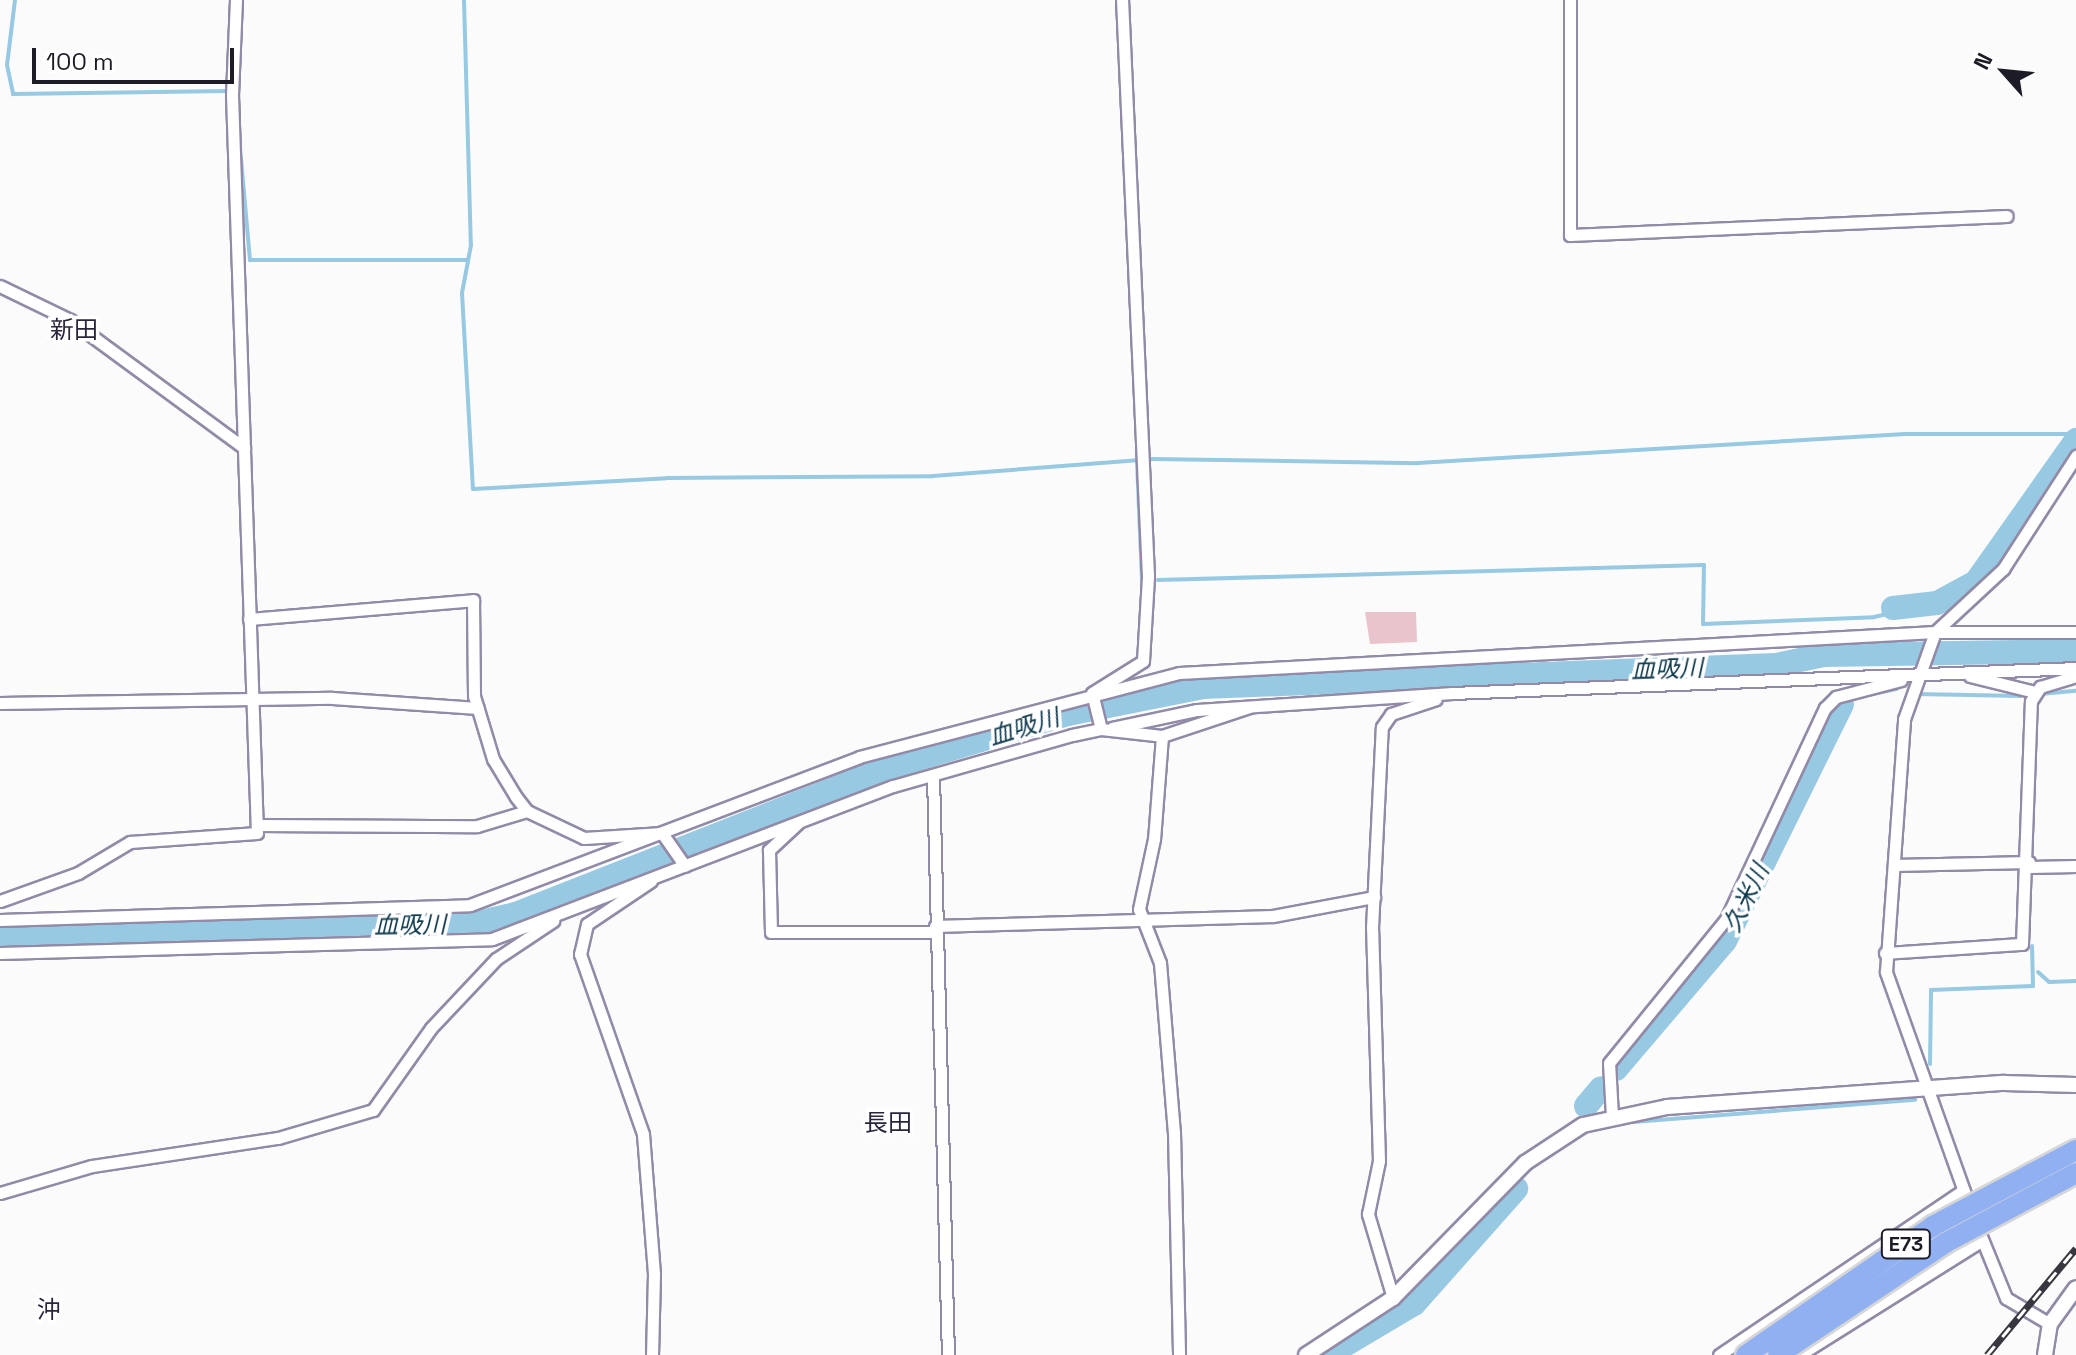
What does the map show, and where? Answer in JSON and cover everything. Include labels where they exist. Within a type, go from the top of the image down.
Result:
[{"type":"highway","name":"E73","points":[[1746,1355],[1933,1226],[2076,1150]]},
{"type":"highway","name":"E73","points":[[1778,1355],[1945,1243],[2076,1173]]},
{"type":"street","points":[[0,901],[78,873],[130,842],[257,833],[256,700],[249,619],[232,95],[236,0]]},
{"type":"street","points":[[1093,696],[1143,661],[1144,467],[1122,0]]},
{"type":"street","points":[[1570,0],[1570,235],[2007,216]]},
{"type":"street","points":[[0,286],[70,320],[244,448]]},
{"type":"street","points":[[2050,1324],[2006,1298],[1928,1089],[1885,953],[1904,719],[1918,672],[1933,636],[2003,569],[2076,456]]},
{"type":"street","points":[[249,619],[473,600],[478,708],[493,759],[527,811],[601,842],[663,835]]},
{"type":"street","points":[[0,920],[470,905],[663,835],[859,757],[1179,673],[1933,636],[2076,632]]},
{"type":"street","points":[[652,1355],[654,1274],[643,1134],[584,974],[580,944],[587,924],[683,862],[805,816],[933,776],[1147,717],[1452,693],[2076,668]]},
{"type":"street","points":[[1612,1116],[1609,1063],[1726,919],[1825,708],[1836,697],[1918,672]]},
{"type":"street","points":[[1962,673],[2035,692],[2076,676]]},
{"type":"street","points":[[1885,953],[2022,944],[2029,864],[2035,692]]},
{"type":"street","points":[[1393,1298],[1368,1214],[1379,1161],[1374,897],[1382,727],[1391,714],[1452,693]]},
{"type":"street","points":[[1093,696],[1102,727]]},
{"type":"street","points":[[0,703],[256,700],[478,708]]},
{"type":"street","points":[[1102,727],[1162,736],[1249,707]]},
{"type":"street","points":[[1162,736],[1140,917],[1160,963],[1174,1132],[1179,1355]]},
{"type":"street","points":[[933,776],[948,1355]]},
{"type":"street","points":[[257,825],[477,826],[527,811]]},
{"type":"street","points":[[805,816],[769,850],[771,932],[935,929],[1140,917],[1273,916],[1374,897]]},
{"type":"street","points":[[663,835],[683,862]]},
{"type":"street","points":[[1894,865],[2076,866]]},
{"type":"street","points":[[0,953],[476,941],[563,913],[654,878]]},
{"type":"street","points":[[0,1193],[92,1166],[278,1138],[373,1110],[431,1028],[496,959],[563,913]]},
{"type":"street","points":[[1312,1353],[1393,1298],[1544,1147],[1612,1116],[1928,1089],[2076,1085]]},
{"type":"street","points":[[1719,1355],[1964,1190]]},
{"type":"street","points":[[1799,1355],[1982,1240]]},
{"type":"street","points":[[2045,1355],[2050,1324],[2076,1288]]},
{"type":"shaded area","points":[[1365,612],[1416,612],[1417,642],[1370,644]]},
{"type":"waterway","points":[[15,0],[7,65],[13,94],[228,91]]},
{"type":"waterway","points":[[464,0],[471,245],[462,293],[473,489],[667,478],[933,476],[1153,459],[1418,463],[1905,434],[2076,434]]},
{"type":"waterway","points":[[235,92],[250,260],[467,260]]},
{"type":"waterway","name":"久米川","points":[[1893,608],[1937,603],[1976,582],[2076,440]]},
{"type":"waterway","points":[[1137,461],[1142,581]]},
{"type":"waterway","points":[[1158,580],[1704,565],[1703,624],[1874,617],[1913,608]]},
{"type":"waterway","name":"血吸川","points":[[0,936],[472,924],[516,914],[881,770],[1068,714],[1203,687],[1776,665],[1824,655],[2076,651]]},
{"type":"waterway","points":[[1858,697],[1897,689]]},
{"type":"waterway","points":[[2040,694],[2076,691]]},
{"type":"waterway","points":[[1916,694],[2021,696]]},
{"type":"waterway","name":"久米川","points":[[1840,707],[1849,698]]},
{"type":"waterway","name":"久米川","points":[[1616,1069],[1725,941],[1842,704]]},
{"type":"waterway","points":[[1930,1064],[1931,990],[2033,986],[2032,946]]},
{"type":"waterway","points":[[2038,972],[2049,982],[2076,981]]},
{"type":"waterway","name":"久米川","points":[[1586,1106],[1601,1088]]},
{"type":"waterway","points":[[1633,1122],[1915,1100]]},
{"type":"waterway","name":"久米川","points":[[1333,1352],[1414,1304],[1516,1189]]},
{"type":"railway","points":[[1987,1355],[2076,1248]]},
{"type":"district","name":"新田","points":[[74,330]]},
{"type":"district","name":"長田","points":[[888,1123]]},
{"type":"district","name":"沖","points":[[49,1310]]}]
